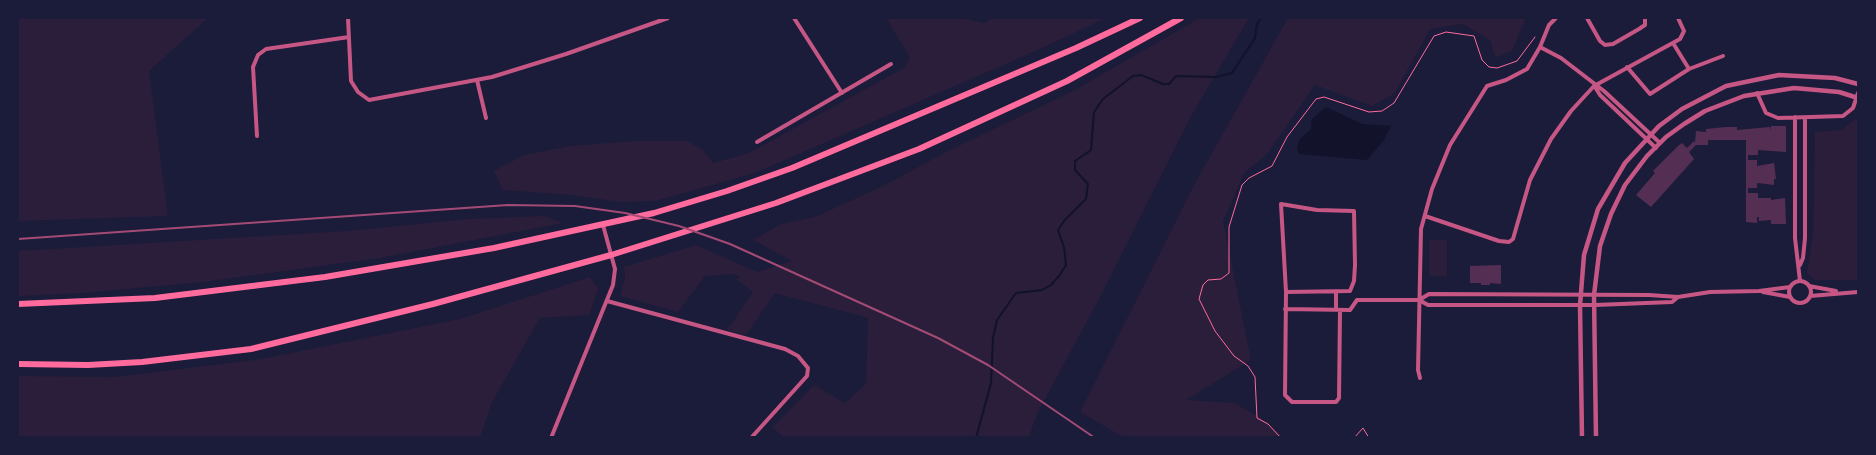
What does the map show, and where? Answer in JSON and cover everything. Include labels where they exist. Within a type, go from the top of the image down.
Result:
[{"type":"highway","points":[[18,304],[136,299],[282,283],[436,259],[603,225],[692,202],[786,170],[1076,48],[1140,18]]},
{"type":"highway","points":[[18,364],[88,365],[142,362],[251,348],[433,304],[611,255],[776,204],[919,149],[1067,81],[1181,18]]},
{"type":"street","points":[[348,18],[352,81],[355,88],[366,99],[388,97],[477,80],[566,54],[668,18]]},
{"type":"street","points":[[794,18],[842,93]]},
{"type":"street","points":[[1420,378],[1418,370],[1421,228],[1432,189],[1450,145],[1487,86],[1506,80],[1527,68],[1540,47],[1549,25],[1556,18]]},
{"type":"street","points":[[1586,18],[1600,41],[1605,45],[1612,44],[1640,29],[1645,25],[1645,18]]},
{"type":"street","points":[[1425,216],[1499,241],[1509,242],[1513,239],[1530,180],[1571,111],[1594,86],[1680,39],[1684,31],[1678,18]]},
{"type":"street","points":[[257,136],[252,67],[258,54],[266,49],[349,36]]},
{"type":"street","points":[[1672,43],[1689,69]]},
{"type":"street","points":[[1540,47],[1561,58],[1660,143]]},
{"type":"street","points":[[1627,67],[1650,94],[1689,69],[1723,56]]},
{"type":"street","points":[[757,142],[891,64]]},
{"type":"street","points":[[1582,438],[1580,304],[1584,255],[1598,209],[1625,163],[1646,138],[1682,109],[1726,86],[1753,79],[1802,74],[1835,78],[1858,84]]},
{"type":"street","points":[[477,80],[486,118]]},
{"type":"street","points":[[1594,86],[1600,95],[1656,148]]},
{"type":"street","points":[[1596,438],[1594,295],[1600,246],[1611,214],[1626,185],[1660,143],[1705,111],[1757,93],[1794,88],[1839,92],[1858,96],[1850,111],[1842,116],[1805,118],[1770,116],[1762,106],[1757,93]]},
{"type":"street","points":[[1795,117],[1795,238],[1797,258],[1800,266],[1800,281]]},
{"type":"street","points":[[1800,266],[1803,258],[1805,238],[1805,118]]},
{"type":"street","points":[[1336,291],[1339,398],[1336,402],[1292,402],[1285,395],[1286,292],[1281,204],[1317,210],[1354,211],[1355,265],[1354,281],[1350,291]]},
{"type":"street","points":[[551,438],[589,340],[607,301],[615,274],[603,225]]},
{"type":"street","points":[[1419,300],[1428,294],[1481,296],[1581,293],[1678,297],[1710,292],[1759,292],[1790,287],[1800,281]]},
{"type":"street","points":[[1800,281],[1809,286],[1841,292]]},
{"type":"street","points":[[1809,286],[1810,296]]},
{"type":"street","points":[[1790,287],[1790,297]]},
{"type":"street","points":[[1350,291],[1357,300]]},
{"type":"street","points":[[1286,292],[1350,291]]},
{"type":"street","points":[[1759,292],[1790,297],[1799,302],[1805,301],[1810,296],[1858,292]]},
{"type":"street","points":[[1481,296],[1482,305]]},
{"type":"street","points":[[1357,300],[1419,300],[1428,305],[1595,305],[1672,302],[1678,297]]},
{"type":"street","points":[[1285,309],[1350,310],[1357,300]]},
{"type":"street","points":[[607,301],[775,346],[798,356],[808,368],[807,376],[751,438]]},
{"type":"path","points":[[1281,438],[1268,424],[1257,418],[1256,377],[1248,366],[1234,356],[1215,331],[1199,299],[1203,285],[1208,280],[1220,279],[1229,273],[1229,227],[1242,185],[1250,178],[1272,166],[1287,137],[1316,99],[1324,97],[1333,99],[1369,112],[1382,111],[1394,103],[1434,36],[1446,32],[1474,36],[1482,60],[1489,68],[1497,68],[1517,60],[1534,37]]},
{"type":"path","points":[[1354,438],[1362,428],[1369,438]]},
{"type":"shaded area","points":[[18,18],[208,18],[149,71],[168,216],[18,221]]},
{"type":"shaded area","points":[[886,18],[960,18],[984,23],[993,18],[1106,18],[1040,49],[755,173],[656,201],[621,202],[571,195],[503,190],[494,171],[524,155],[570,146],[635,141],[687,141],[703,150],[713,163],[749,153],[904,68],[910,57]]},
{"type":"shaded area","points":[[1200,18],[1249,18],[1191,116],[1098,301],[1037,414],[1029,437],[783,437],[773,427],[814,385],[845,403],[866,384],[868,318],[775,293],[746,335],[727,330],[753,292],[736,279],[741,277],[733,274],[705,276],[678,312],[620,296],[625,278],[624,267],[696,245],[757,272],[792,261],[753,240],[781,224],[815,217],[885,185],[944,153],[1071,92]]},
{"type":"shaded area","points":[[1288,18],[1526,18],[1512,51],[1495,58],[1490,40],[1463,24],[1430,29],[1395,93],[1372,106],[1315,85],[1267,154],[1245,172],[1223,221],[1251,360],[1186,400],[1234,403],[1261,418],[1284,437],[1123,437],[1080,412],[1194,185]]},
{"type":"shaded area","points":[[1326,107],[1362,124],[1391,126],[1384,140],[1367,160],[1299,154],[1297,147],[1300,139],[1311,129],[1312,119]]},
{"type":"shaded area","points":[[1858,117],[1858,280],[1815,280],[1807,273],[1813,234],[1815,132],[1842,130]]},
{"type":"shaded area","points":[[544,216],[563,223],[380,258],[203,282],[83,293],[18,296],[18,251],[347,231],[467,219]]},
{"type":"shaded area","points":[[1429,240],[1447,240],[1447,276],[1429,276]]},
{"type":"shaded area","points":[[590,277],[598,289],[589,315],[540,318],[491,404],[480,437],[18,437],[18,376],[116,377],[262,359],[460,319]]},
{"type":"building","points":[[1771,126],[1786,126],[1786,152],[1758,150],[1758,155],[1748,155],[1748,160],[1757,160],[1757,166],[1774,163],[1776,179],[1774,179],[1774,185],[1757,183],[1757,188],[1748,188],[1748,193],[1758,193],[1758,198],[1771,198],[1771,200],[1785,198],[1786,224],[1771,224],[1771,220],[1759,221],[1759,217],[1757,217],[1757,223],[1746,222],[1746,140],[1708,140],[1708,145],[1696,145],[1689,152],[1694,159],[1651,207],[1636,195],[1655,173],[1653,171],[1678,146],[1682,143],[1687,148],[1694,141],[1695,143],[1696,131],[1706,132],[1706,129],[1726,127],[1737,127],[1737,130],[1770,127],[1771,130]]},
{"type":"building","points":[[1501,265],[1501,284],[1490,283],[1490,285],[1481,285],[1481,283],[1470,283],[1470,266]]},
{"type":"waterway","points":[[976,438],[991,383],[993,338],[997,320],[1016,293],[1042,290],[1051,285],[1066,265],[1064,247],[1058,230],[1064,221],[1086,199],[1088,184],[1075,170],[1075,161],[1091,150],[1094,112],[1103,99],[1133,76],[1141,75],[1163,84],[1169,84],[1176,76],[1216,77],[1232,73],[1255,38],[1257,24],[1261,18]]},
{"type":"railway","points":[[18,239],[508,205],[575,206],[625,213],[679,226],[730,244],[938,338],[988,365],[1095,438]]}]
